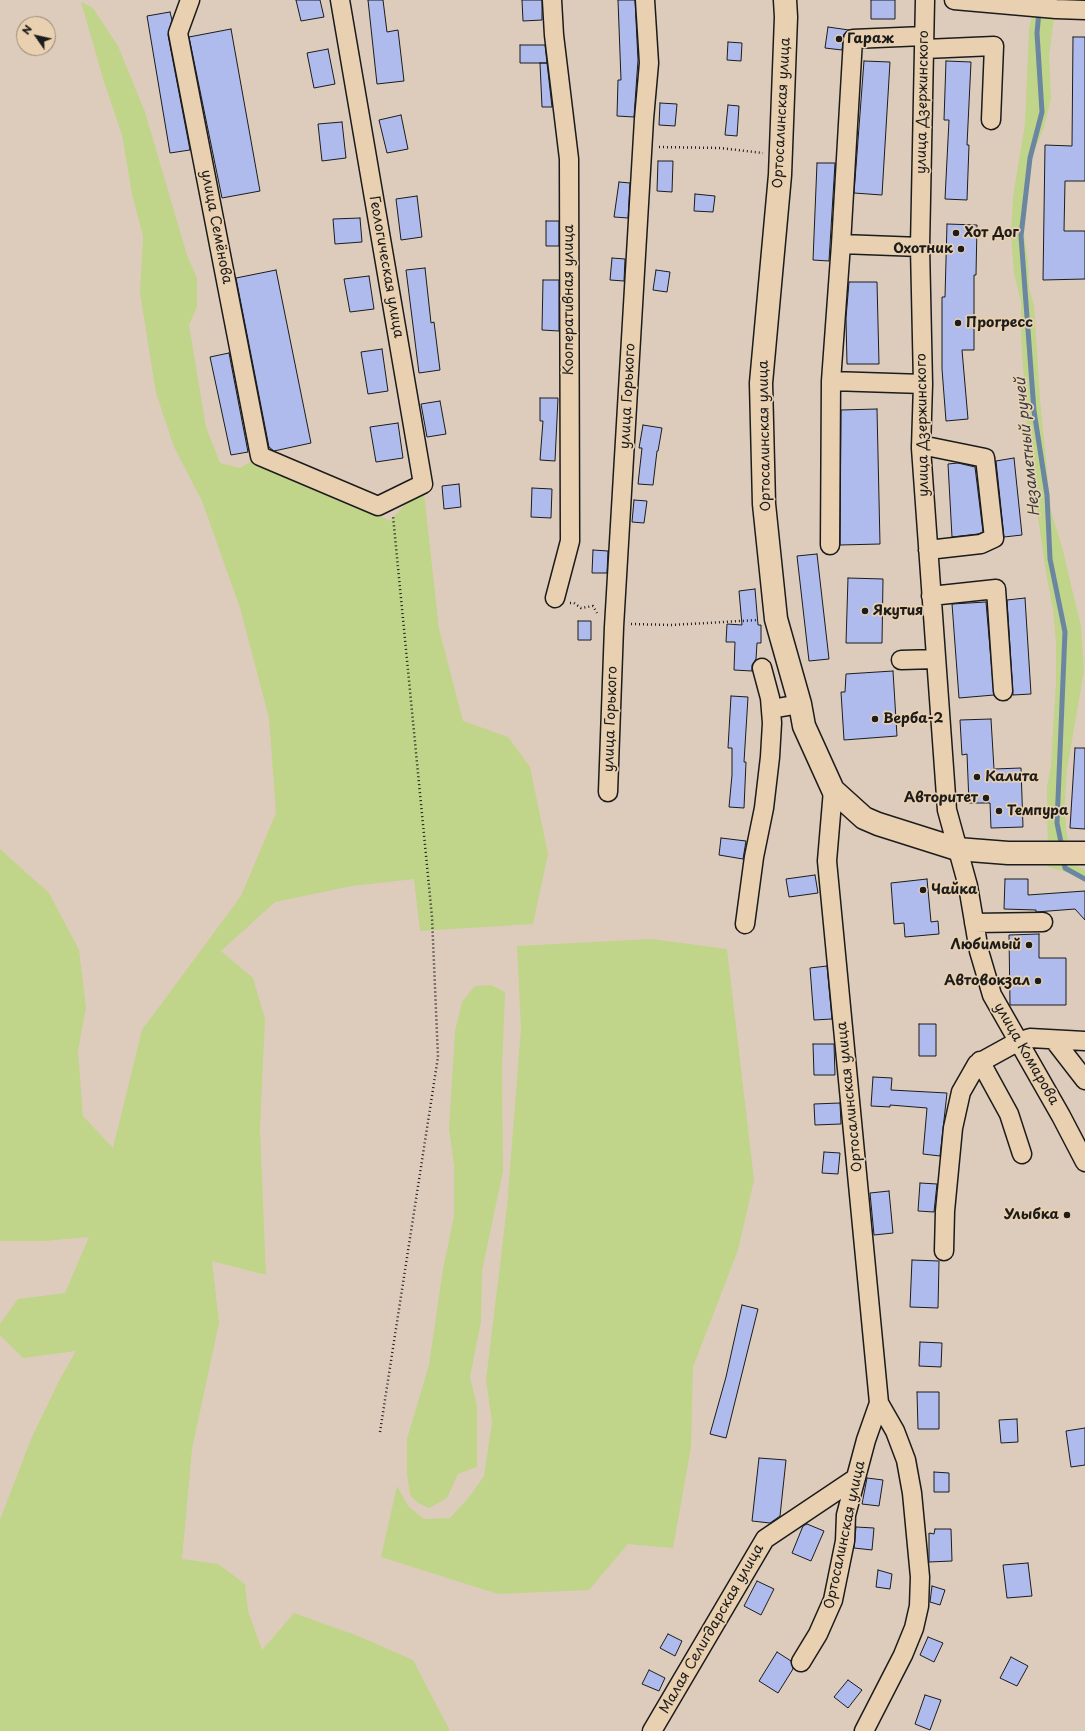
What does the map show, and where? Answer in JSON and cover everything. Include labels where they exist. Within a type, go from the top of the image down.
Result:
[{"type":"main road","name":"Ортосалинская улица","points":[[785,0],[786,17],[781,155],[761,383],[764,504],[776,619],[800,704],[804,726],[833,790],[864,818],[878,824],[957,849],[1031,853],[1080,853]]},
{"type":"street","name":"улица Семёнова","points":[[190,0],[178,32],[260,456],[385,503]]},
{"type":"street","name":"Геологическая улица","points":[[340,0],[423,484],[385,503]]},
{"type":"street","name":"Кооперативная улица","points":[[552,0],[554,35],[569,159],[570,541],[555,598]]},
{"type":"street","name":"улица Горького","points":[[608,792],[614,627],[642,147],[649,63],[645,0]]},
{"type":"street","name":"улица Дзержинского","points":[[925,0],[920,247],[923,384],[921,445],[947,810],[957,849]]},
{"type":"street","points":[[954,0],[1056,9],[1085,10]]},
{"type":"street","points":[[830,545],[831,381],[853,39],[994,46],[990,120]]},
{"type":"street","points":[[841,244],[920,247]]},
{"type":"street","points":[[831,381],[923,384]]},
{"type":"street","points":[[921,445],[985,458],[994,538],[981,544],[928,550]]},
{"type":"street","points":[[931,596],[996,589],[1003,691]]},
{"type":"street","points":[[901,660],[936,659]]},
{"type":"street","points":[[745,924],[754,857],[768,784],[772,723],[770,698],[762,668]]},
{"type":"street","points":[[771,709],[800,704]]},
{"type":"street","name":"Ортосалинская улица","points":[[833,790],[827,861],[879,1403],[895,1431],[906,1460],[912,1493],[920,1577],[919,1606],[914,1628],[903,1655],[864,1731]]},
{"type":"street","name":"улица Комарова","points":[[957,849],[968,886],[979,951],[992,995],[1017,1042],[1061,1116],[1085,1162]]},
{"type":"street","points":[[974,923],[1043,922]]},
{"type":"street","points":[[944,1251],[945,1211],[953,1128],[961,1092],[980,1061],[1017,1042],[1030,1038],[1054,1040],[1085,1038]]},
{"type":"street","points":[[1054,1040],[1085,1080]]},
{"type":"street","points":[[980,1061],[1009,1114],[1022,1154]]},
{"type":"street","name":"Ортосалинская улица","points":[[801,1662],[818,1634],[833,1600],[845,1541],[846,1515],[866,1440],[879,1403]]},
{"type":"street","name":"Малая Селигдарская улица","points":[[652,1731],[765,1539],[856,1478]]},
{"type":"path","points":[[642,147],[720,148],[781,155]]},
{"type":"path","points":[[380,1432],[438,1057],[432,917],[385,503]]},
{"type":"path","points":[[555,598],[564,603],[574,603],[582,608],[593,606],[599,616],[614,627],[636,624],[672,625],[776,619]]},
{"type":"green space","points":[[1036,0],[1056,0],[1049,57],[1051,98],[1044,127],[1032,157],[1024,234],[1028,262],[1029,288],[1034,306],[1040,399],[1051,511],[1062,547],[1081,626],[1084,671],[1067,769],[1065,803],[1066,829],[1072,864],[1085,870],[1085,882],[1069,873],[1048,867],[1047,787],[1051,765],[1056,682],[1056,643],[1053,609],[1046,573],[1029,455],[1021,336],[1021,302],[1014,273],[1011,235],[1013,197],[1025,124],[1029,29]]},
{"type":"green space","points":[[81,2],[93,8],[118,46],[145,112],[187,255],[197,278],[197,307],[189,325],[206,427],[220,463],[240,468],[260,456],[390,521],[423,484],[439,629],[463,721],[508,737],[530,767],[548,854],[533,924],[420,931],[414,879],[352,886],[275,902],[221,951],[253,978],[265,1019],[260,1128],[266,1275],[212,1261],[219,1323],[192,1449],[182,1559],[218,1564],[245,1584],[248,1611],[262,1650],[294,1613],[358,1636],[413,1660],[450,1731],[0,1731],[0,1520],[31,1439],[60,1379],[76,1351],[23,1358],[0,1335],[0,1324],[18,1299],[65,1293],[89,1237],[44,1241],[0,1241],[0,849],[49,893],[79,950],[86,1008],[78,1051],[83,1116],[113,1148],[142,1030],[241,896],[276,813],[269,718],[240,608],[202,501],[174,447],[156,393],[140,293],[143,236],[132,194],[122,135],[104,82]]},
{"type":"green space","points":[[651,939],[727,949],[754,1180],[738,1250],[693,1367],[691,1447],[673,1548],[628,1544],[589,1590],[498,1594],[381,1557],[397,1486],[408,1506],[424,1519],[450,1518],[470,1496],[484,1476],[492,1422],[486,1380],[507,1207],[521,1028],[517,946]]},
{"type":"green space","points":[[491,985],[505,992],[502,1068],[503,1171],[482,1271],[481,1322],[470,1377],[477,1406],[477,1467],[458,1474],[447,1498],[429,1508],[418,1503],[410,1495],[407,1475],[407,1439],[429,1365],[443,1269],[454,1216],[454,1167],[449,1128],[455,1031],[462,1002],[475,986]]},
{"type":"building","points":[[296,0],[320,0],[324,17],[301,21]]},
{"type":"building","points":[[368,0],[383,0],[387,32],[398,30],[404,81],[377,84]]},
{"type":"building","points":[[522,0],[542,0],[542,20],[523,21]]},
{"type":"building","points":[[618,0],[635,0],[638,60],[634,117],[617,116],[618,80],[621,80]]},
{"type":"building","points":[[871,0],[895,0],[895,19],[871,19]]},
{"type":"building","points":[[170,12],[172,20],[168,35],[190,150],[170,153],[147,16]]},
{"type":"building","name":"Гараж","points":[[828,27],[849,30],[844,34],[842,50],[825,48]]},
{"type":"building","points":[[231,29],[260,191],[222,198],[189,37]]},
{"type":"building","points":[[1073,37],[1085,37],[1085,181],[1065,181],[1064,231],[1085,231],[1085,279],[1043,280],[1045,145],[1072,146]]},
{"type":"building","points":[[728,42],[742,43],[741,61],[727,60]]},
{"type":"building","points":[[520,45],[545,45],[547,63],[520,63]]},
{"type":"building","points":[[328,49],[335,84],[314,88],[307,53]]},
{"type":"building","points":[[864,61],[890,62],[882,195],[854,193]]},
{"type":"building","points":[[946,61],[971,62],[967,145],[969,145],[967,200],[945,199],[949,120],[944,120]]},
{"type":"building","points":[[540,63],[547,63],[552,107],[542,107]]},
{"type":"building","points":[[660,103],[677,104],[675,126],[659,125]]},
{"type":"building","points":[[728,105],[739,106],[737,136],[725,135]]},
{"type":"building","points":[[401,115],[408,149],[387,153],[379,120]]},
{"type":"building","points":[[342,122],[346,158],[322,161],[318,124]]},
{"type":"building","points":[[658,161],[673,161],[672,192],[657,191]]},
{"type":"building","points":[[817,163],[835,163],[829,261],[813,260]]},
{"type":"building","points":[[619,182],[630,183],[628,218],[614,217]]},
{"type":"building","points":[[695,194],[715,196],[713,212],[694,211]]},
{"type":"building","points":[[417,196],[422,237],[401,240],[396,199]]},
{"type":"building","points":[[360,218],[362,242],[335,244],[333,219]]},
{"type":"building","points":[[546,221],[559,221],[559,246],[546,246]]},
{"type":"building","points":[[947,224],[977,225],[976,275],[974,275],[974,350],[962,350],[968,419],[946,421],[942,369],[942,297],[945,297]]},
{"type":"building","points":[[612,258],[625,259],[624,281],[610,280]]},
{"type":"building","points":[[425,268],[431,323],[434,322],[440,370],[419,373],[406,270]]},
{"type":"building","points":[[276,270],[311,443],[274,451],[269,447],[236,278]]},
{"type":"building","points":[[656,270],[670,272],[667,292],[653,290]]},
{"type":"building","points":[[369,276],[374,309],[350,312],[344,279]]},
{"type":"building","points":[[543,280],[559,280],[559,331],[542,330]]},
{"type":"building","points":[[849,282],[877,282],[879,364],[847,364],[846,318]]},
{"type":"building","points":[[382,349],[388,391],[368,394],[361,352]]},
{"type":"building","points":[[229,353],[248,452],[231,455],[210,357]]},
{"type":"building","points":[[540,398],[558,398],[555,461],[540,460],[543,421],[540,421]]},
{"type":"building","points":[[440,401],[446,434],[427,437],[421,404]]},
{"type":"building","points":[[877,409],[880,544],[840,545],[841,410]]},
{"type":"building","points":[[398,423],[403,458],[376,462],[370,427]]},
{"type":"building","points":[[643,425],[662,428],[657,451],[653,485],[638,484],[642,448],[639,448]]},
{"type":"building","points":[[1014,458],[1022,535],[1004,537],[996,461]]},
{"type":"building","points":[[958,463],[975,467],[983,532],[952,537],[948,464]]},
{"type":"building","points":[[459,484],[461,507],[444,509],[442,486]]},
{"type":"building","points":[[532,488],[552,489],[551,518],[531,517]]},
{"type":"building","points":[[634,500],[647,501],[644,523],[632,522]]},
{"type":"building","points":[[593,550],[608,551],[607,573],[592,573]]},
{"type":"building","points":[[817,554],[829,659],[809,661],[797,556]]},
{"type":"building","name":"Якутия","points":[[848,578],[883,579],[882,643],[846,643]]},
{"type":"building","points":[[755,589],[758,625],[761,625],[761,643],[757,643],[756,659],[752,665],[752,671],[734,670],[735,642],[726,642],[727,624],[742,625],[739,591]]},
{"type":"building","points":[[1025,598],[1031,694],[1013,695],[1007,600]]},
{"type":"building","points":[[986,602],[994,695],[959,698],[952,604]]},
{"type":"building","points":[[578,621],[591,621],[591,640],[578,640]]},
{"type":"building","points":[[893,671],[897,736],[844,740],[841,692],[845,692],[846,674]]},
{"type":"building","points":[[731,696],[748,697],[744,762],[746,762],[744,808],[729,807],[732,775],[732,748],[728,748]]},
{"type":"building","points":[[991,719],[994,769],[1021,768],[1023,827],[991,828],[990,803],[969,803],[967,754],[962,755],[960,720]]},
{"type":"building","points":[[1075,748],[1085,748],[1085,829],[1070,828]]},
{"type":"building","points":[[721,838],[746,841],[743,859],[719,855]]},
{"type":"building","points":[[815,875],[818,893],[789,897],[786,879]]},
{"type":"building","points":[[927,879],[931,922],[938,921],[939,934],[905,937],[904,923],[894,924],[891,883]]},
{"type":"building","points":[[1005,879],[1028,879],[1028,895],[1085,891],[1085,920],[1075,909],[1036,912],[1036,910],[1004,909]]},
{"type":"building","name":"Автовокзал","points":[[1039,934],[1039,958],[1066,958],[1066,1005],[1010,1005],[1009,935]]},
{"type":"building","points":[[827,966],[832,1019],[814,1020],[810,968]]},
{"type":"building","points":[[919,1024],[936,1024],[936,1056],[919,1056]]},
{"type":"building","points":[[813,1044],[834,1044],[835,1075],[814,1075]]},
{"type":"building","points":[[873,1077],[892,1078],[891,1090],[947,1093],[940,1156],[923,1154],[927,1108],[890,1105],[890,1107],[871,1106]]},
{"type":"building","points":[[840,1103],[841,1124],[815,1125],[814,1104]]},
{"type":"building","points":[[824,1152],[840,1153],[838,1174],[822,1173]]},
{"type":"building","points":[[920,1183],[937,1184],[934,1212],[918,1211]]},
{"type":"building","points":[[889,1191],[893,1233],[874,1235],[870,1193]]},
{"type":"building","points":[[912,1260],[939,1261],[938,1308],[910,1307]]},
{"type":"building","points":[[742,1305],[758,1309],[726,1438],[710,1434],[726,1377]]},
{"type":"building","points":[[920,1342],[942,1343],[941,1367],[919,1366]]},
{"type":"building","points":[[917,1392],[939,1392],[939,1429],[918,1429]]},
{"type":"building","points":[[1017,1419],[1018,1442],[1001,1443],[999,1420]]},
{"type":"building","points":[[1085,1428],[1085,1465],[1071,1467],[1066,1431]]},
{"type":"building","points":[[759,1458],[786,1460],[780,1516],[770,1523],[752,1521]]},
{"type":"building","points":[[934,1472],[949,1473],[949,1492],[934,1492]]},
{"type":"building","points":[[867,1478],[883,1480],[879,1506],[862,1504]]},
{"type":"building","points":[[807,1524],[824,1531],[811,1561],[792,1553],[803,1526]]},
{"type":"building","points":[[856,1527],[874,1528],[872,1550],[854,1548]]},
{"type":"building","points":[[935,1529],[951,1529],[952,1561],[929,1562],[929,1533],[934,1534]]},
{"type":"building","points":[[1028,1563],[1032,1596],[1007,1598],[1003,1565]]},
{"type":"building","points":[[878,1570],[892,1574],[890,1589],[876,1587]]},
{"type":"building","points":[[757,1581],[774,1589],[761,1615],[744,1606]]},
{"type":"building","points":[[932,1586],[945,1590],[940,1605],[930,1602]]},
{"type":"building","points":[[668,1634],[682,1641],[675,1656],[660,1648]]},
{"type":"building","points":[[928,1637],[943,1643],[934,1662],[920,1655]]},
{"type":"building","points":[[777,1652],[791,1661],[793,1669],[778,1693],[759,1681]]},
{"type":"building","points":[[1011,1657],[1028,1666],[1017,1686],[1000,1678]]},
{"type":"building","points":[[649,1670],[665,1678],[659,1691],[642,1684]]},
{"type":"building","points":[[848,1680],[862,1690],[848,1708],[834,1697]]},
{"type":"building","points":[[925,1695],[941,1700],[930,1730],[915,1724]]},
{"type":"waterway","name":"Незаметный ручей","points":[[1039,11],[1037,33],[1042,112],[1030,158],[1021,236],[1034,411],[1047,495],[1050,559],[1065,632],[1057,823],[1062,847]]},
{"type":"waterway","name":"Незаметный ручей","points":[[1063,857],[1065,868],[1085,879]]},
{"type":"place","name":"Гараж","points":[[839,39]]},
{"type":"place","name":"Хот Дог","points":[[956,233]]},
{"type":"place","name":"Охотник","points":[[961,249]]},
{"type":"place","name":"Прогресс","points":[[958,323]]},
{"type":"place","name":"Якутия","points":[[865,611]]},
{"type":"place","name":"Верба-2","points":[[875,719]]},
{"type":"place","name":"Калита","points":[[977,777]]},
{"type":"place","name":"Авторитет","points":[[986,798]]},
{"type":"place","name":"Темпура","points":[[999,811]]},
{"type":"place","name":"Чайка","points":[[923,890]]},
{"type":"place","name":"Любимый","points":[[1029,945]]},
{"type":"place","name":"Автовокзал","points":[[1038,981]]},
{"type":"place","name":"Улыбка","points":[[1067,1215]]}]
